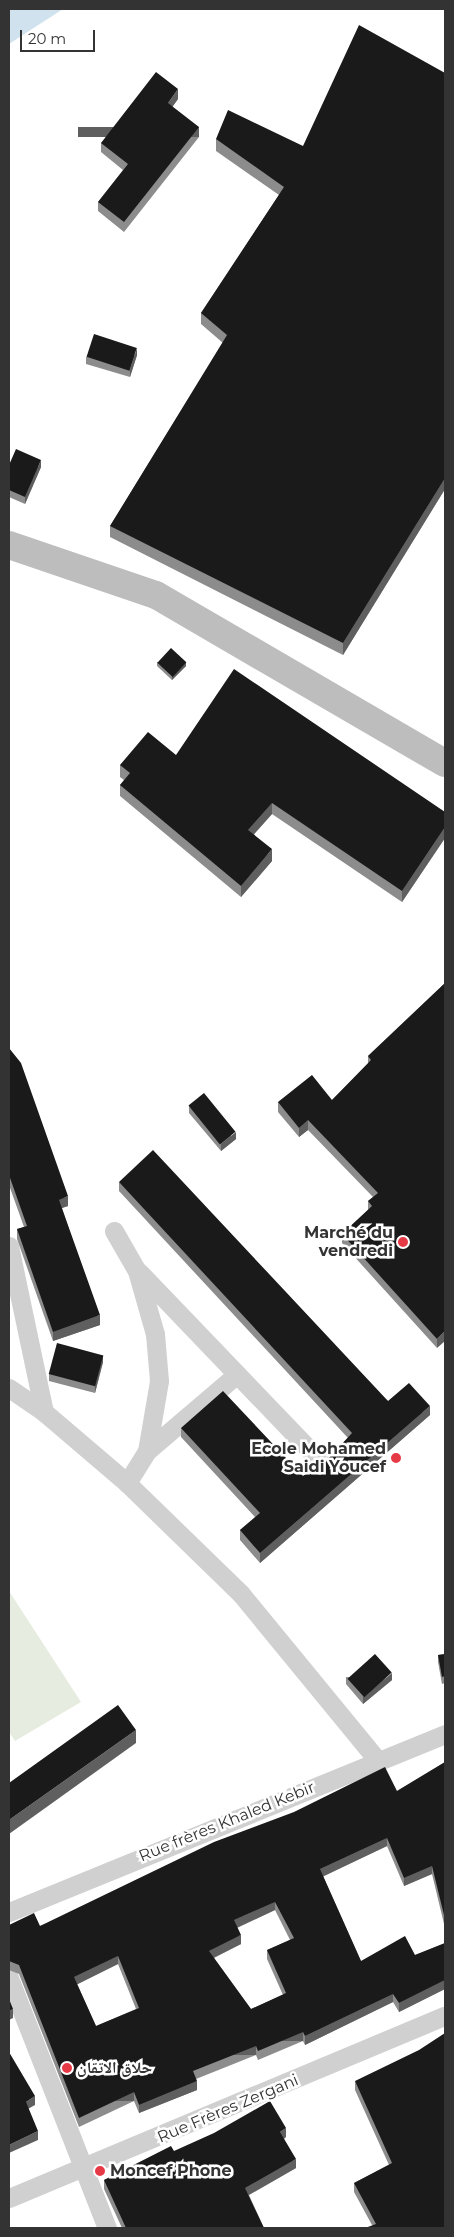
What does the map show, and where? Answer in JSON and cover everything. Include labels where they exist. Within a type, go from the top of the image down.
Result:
[{"type":"main road","points":[[9,546],[156,595],[445,763]]},
{"type":"street","points":[[114,1231],[137,1270],[320,1461]]},
{"type":"street","points":[[9,1246],[44,1412]]},
{"type":"street","points":[[137,1270],[155,1334],[158,1381],[147,1451]]},
{"type":"street","points":[[127,1483],[147,1451],[237,1374]]},
{"type":"street","points":[[9,1388],[44,1412],[127,1483],[241,1594],[378,1761]]},
{"type":"street","name":"Rue frères Khaled Kebir","points":[[9,1912],[445,1734]]},
{"type":"street","points":[[9,1978],[107,2228]]},
{"type":"street","name":"Rue Frères Zergani","points":[[9,2198],[84,2171],[445,2016]]},
{"type":"shaded area","points":[[9,1591],[81,1702],[15,1741],[9,1732]]},
{"type":"water","points":[[9,9],[63,9],[9,44]]},
{"type":"building","points":[[359,25],[445,73],[445,478],[343,643],[110,526],[227,335],[201,313],[284,187],[216,139],[228,110],[303,146]]},
{"type":"building","points":[[156,72],[178,89],[168,103],[199,127],[124,222],[98,202],[128,164],[101,143]]},
{"type":"building","points":[[94,334],[137,348],[129,371],[87,357]]},
{"type":"building","points":[[16,449],[41,460],[25,497],[9,490],[9,465]]},
{"type":"building","points":[[171,648],[186,662],[173,677],[157,663]]},
{"type":"building","points":[[234,669],[445,812],[445,827],[402,891],[272,803],[248,830],[272,849],[241,886],[120,785],[130,773],[120,765],[148,732],[176,755]]},
{"type":"building","name":"Marché du vendredi","points":[[445,983],[445,1331],[437,1339],[342,1234],[372,1206],[368,1201],[378,1193],[308,1120],[299,1128],[278,1102],[312,1075],[332,1100],[371,1060],[368,1056]]},
{"type":"building","points":[[9,1048],[21,1063],[68,1196],[59,1200],[100,1315],[53,1332],[17,1229],[27,1226],[9,1175]]},
{"type":"building","points":[[204,1093],[235,1132],[220,1144],[188,1106]]},
{"type":"building","points":[[153,1150],[388,1401],[409,1383],[430,1406],[260,1553],[240,1530],[260,1513],[181,1428],[223,1391],[303,1476],[327,1460],[352,1433],[119,1182]]},
{"type":"building","points":[[57,1343],[103,1355],[95,1386],[49,1374]]},
{"type":"building","points":[[375,1654],[392,1673],[364,1697],[348,1679]]},
{"type":"building","points":[[445,1654],[445,1676],[442,1677],[438,1655]]},
{"type":"building","points":[[118,1705],[136,1730],[9,1820],[9,1783]]},
{"type":"building","points":[[445,1762],[445,1915],[432,1866],[404,1878],[387,1838],[320,1869],[361,1961],[405,1936],[415,1955],[445,1943],[445,1980],[399,2003],[393,1994],[305,2036],[303,2032],[258,2051],[256,2046],[193,2071],[197,2081],[139,2105],[134,2092],[79,2118],[19,1965],[9,1961],[9,1925],[34,1913],[40,1926],[214,1842],[294,1812],[385,1767],[397,1791]],"holes":[[[275,1902],[294,1938],[267,1950],[286,1993],[251,2009],[209,1951],[241,1935],[234,1920]],[[118,1956],[139,2008],[96,2026],[74,1977]]]},
{"type":"building","points":[[9,1999],[13,2009],[9,2011]]},
{"type":"building","points":[[445,2033],[445,2228],[365,2228],[376,2224],[354,2183],[392,2163],[355,2081],[419,2050]]},
{"type":"building","points":[[9,2052],[35,2096],[26,2102],[38,2131],[9,2145]]},
{"type":"building","points":[[270,2101],[286,2128],[280,2132],[296,2159],[245,2188],[264,2228],[126,2228],[104,2180],[171,2146],[174,2151],[214,2133]]},
{"type":"place","name":"Marché du vendredi","points":[[403,1242]]},
{"type":"place","name":"Ecole Mohamed Saidi Youcef","points":[[396,1458]]},
{"type":"place","name":"حلاق الاتقان","points":[[67,2068]]},
{"type":"place","name":"Moncef Phone","points":[[100,2171]]}]
